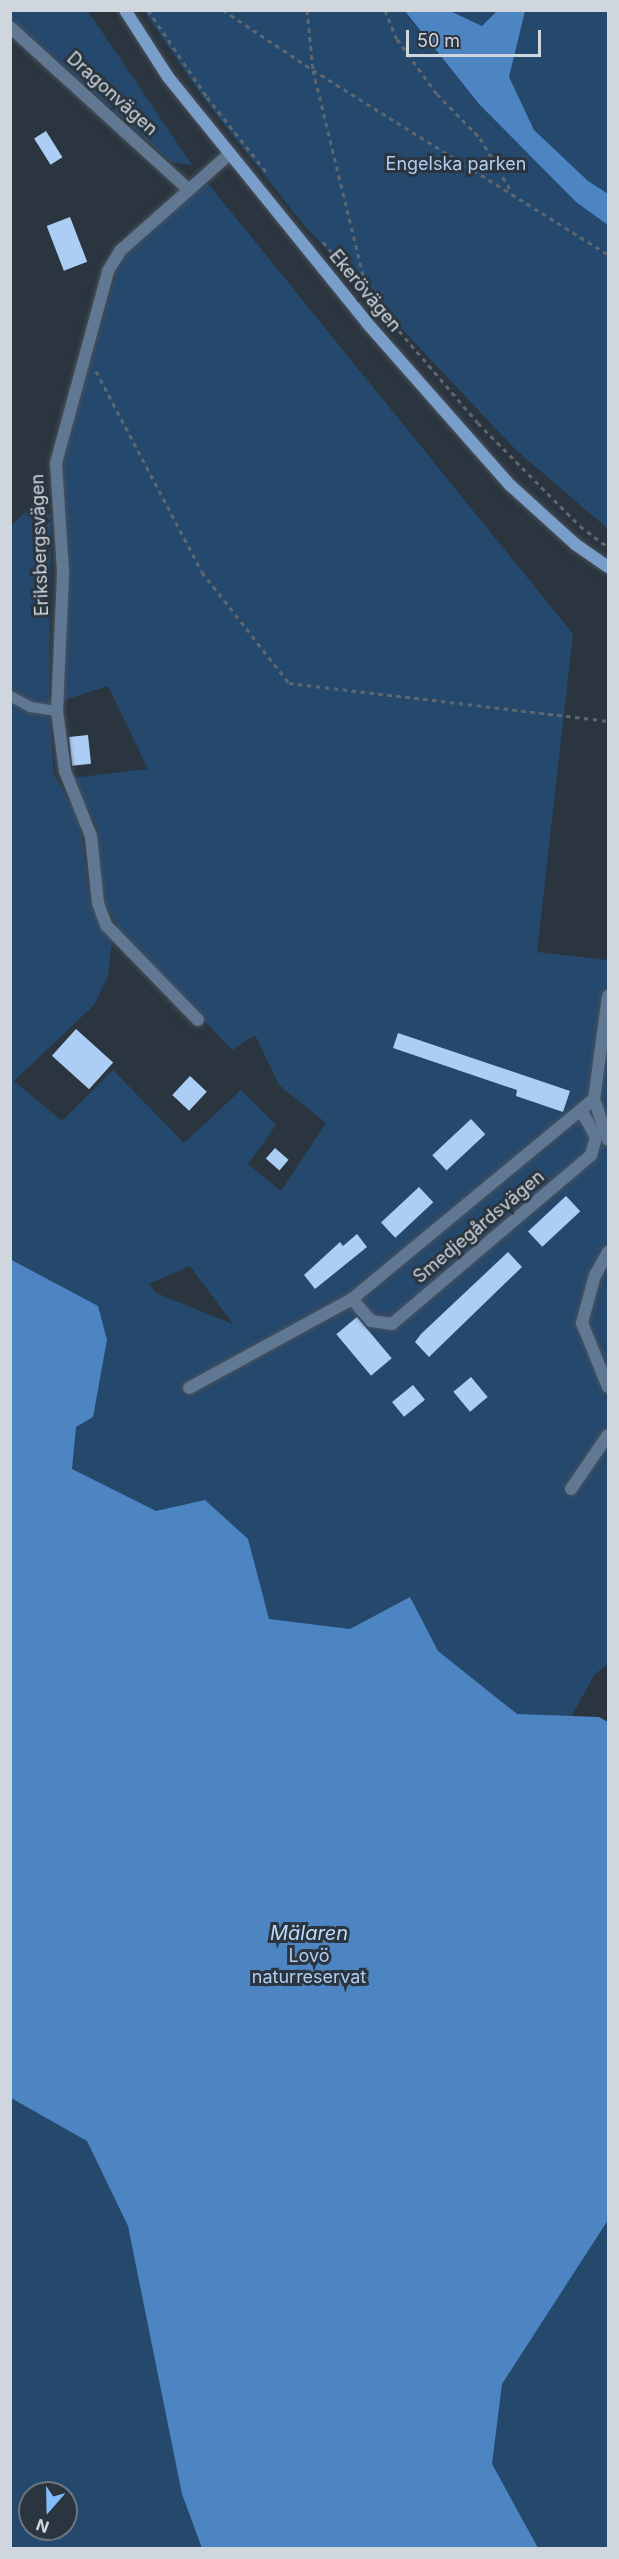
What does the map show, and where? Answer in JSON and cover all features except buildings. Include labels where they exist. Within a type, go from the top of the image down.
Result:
[{"type":"main road","name":"Ekerövägen","points":[[125,10],[168,77],[228,155],[367,323],[510,485],[575,544],[609,567]]},
{"type":"street","name":"Dragonvägen","points":[[10,27],[188,189]]},
{"type":"street","name":"Eriksbergsvägen","points":[[198,1020],[106,925],[98,903],[92,836],[65,771],[57,711],[63,571],[56,463],[96,303],[120,250],[228,155]]},
{"type":"street","points":[[609,996],[594,1099],[609,1140]]},
{"type":"street","name":"Smedjegårdsvägen","points":[[189,1388],[352,1299],[582,1112],[594,1099]]},
{"type":"street","name":"Smedjegårdsvägen","points":[[352,1299],[371,1321],[392,1324],[591,1155],[597,1137],[582,1112]]},
{"type":"street","points":[[609,1252],[595,1275],[582,1323],[609,1386]]},
{"type":"street","points":[[570,1489],[609,1435]]},
{"type":"lane","points":[[10,696],[31,706],[57,711]]},
{"type":"path","points":[[148,10],[207,98],[273,180]]},
{"type":"path","points":[[223,10],[314,70],[609,254]]},
{"type":"path","points":[[307,10],[314,70],[367,294]]},
{"type":"path","points":[[385,10],[397,39],[437,94],[480,138],[512,193]]},
{"type":"path","points":[[316,234],[478,423],[580,526],[609,547]]},
{"type":"path","points":[[86,350],[202,572],[289,683],[609,721]]},
{"type":"green space","points":[[10,11],[88,11],[192,165],[171,162],[11,19]]},
{"type":"green space","name":"Engelska parken","points":[[144,11],[608,11],[608,529],[516,450],[303,224],[205,100]]},
{"type":"green space","name":"Lovö naturreservat","points":[[206,181],[573,634],[537,952],[608,960],[608,1664],[595,1674],[546,1762],[608,1786],[608,2548],[11,2548],[10,1331],[77,1295],[11,1259],[10,527],[37,501],[51,517],[49,710],[54,774],[79,819],[91,907],[112,941],[108,976],[94,1005],[14,1081],[62,1121],[113,1070],[184,1143],[241,1090],[276,1125],[248,1164],[281,1191],[326,1123],[279,1085],[255,1035],[232,1050],[118,929],[102,896],[97,827],[71,778],[148,769],[108,686],[62,701],[69,554],[61,466],[121,256]],"holes":[[[190,1266],[233,1324],[156,1293],[149,1284]]]},
{"type":"water","points":[[405,11],[450,11],[482,26],[497,11],[525,11],[509,77],[534,130],[588,181],[608,194],[608,225],[576,202],[479,104]]},
{"type":"water","name":"Mälaren","points":[[10,1259],[98,1306],[107,1340],[93,1417],[76,1427],[72,1469],[156,1511],[205,1500],[248,1539],[269,1619],[350,1629],[410,1597],[438,1651],[517,1714],[599,1717],[608,1722],[608,2220],[502,2384],[492,2464],[538,2548],[202,2548],[182,2494],[128,2226],[87,2141],[11,2098]]}]
